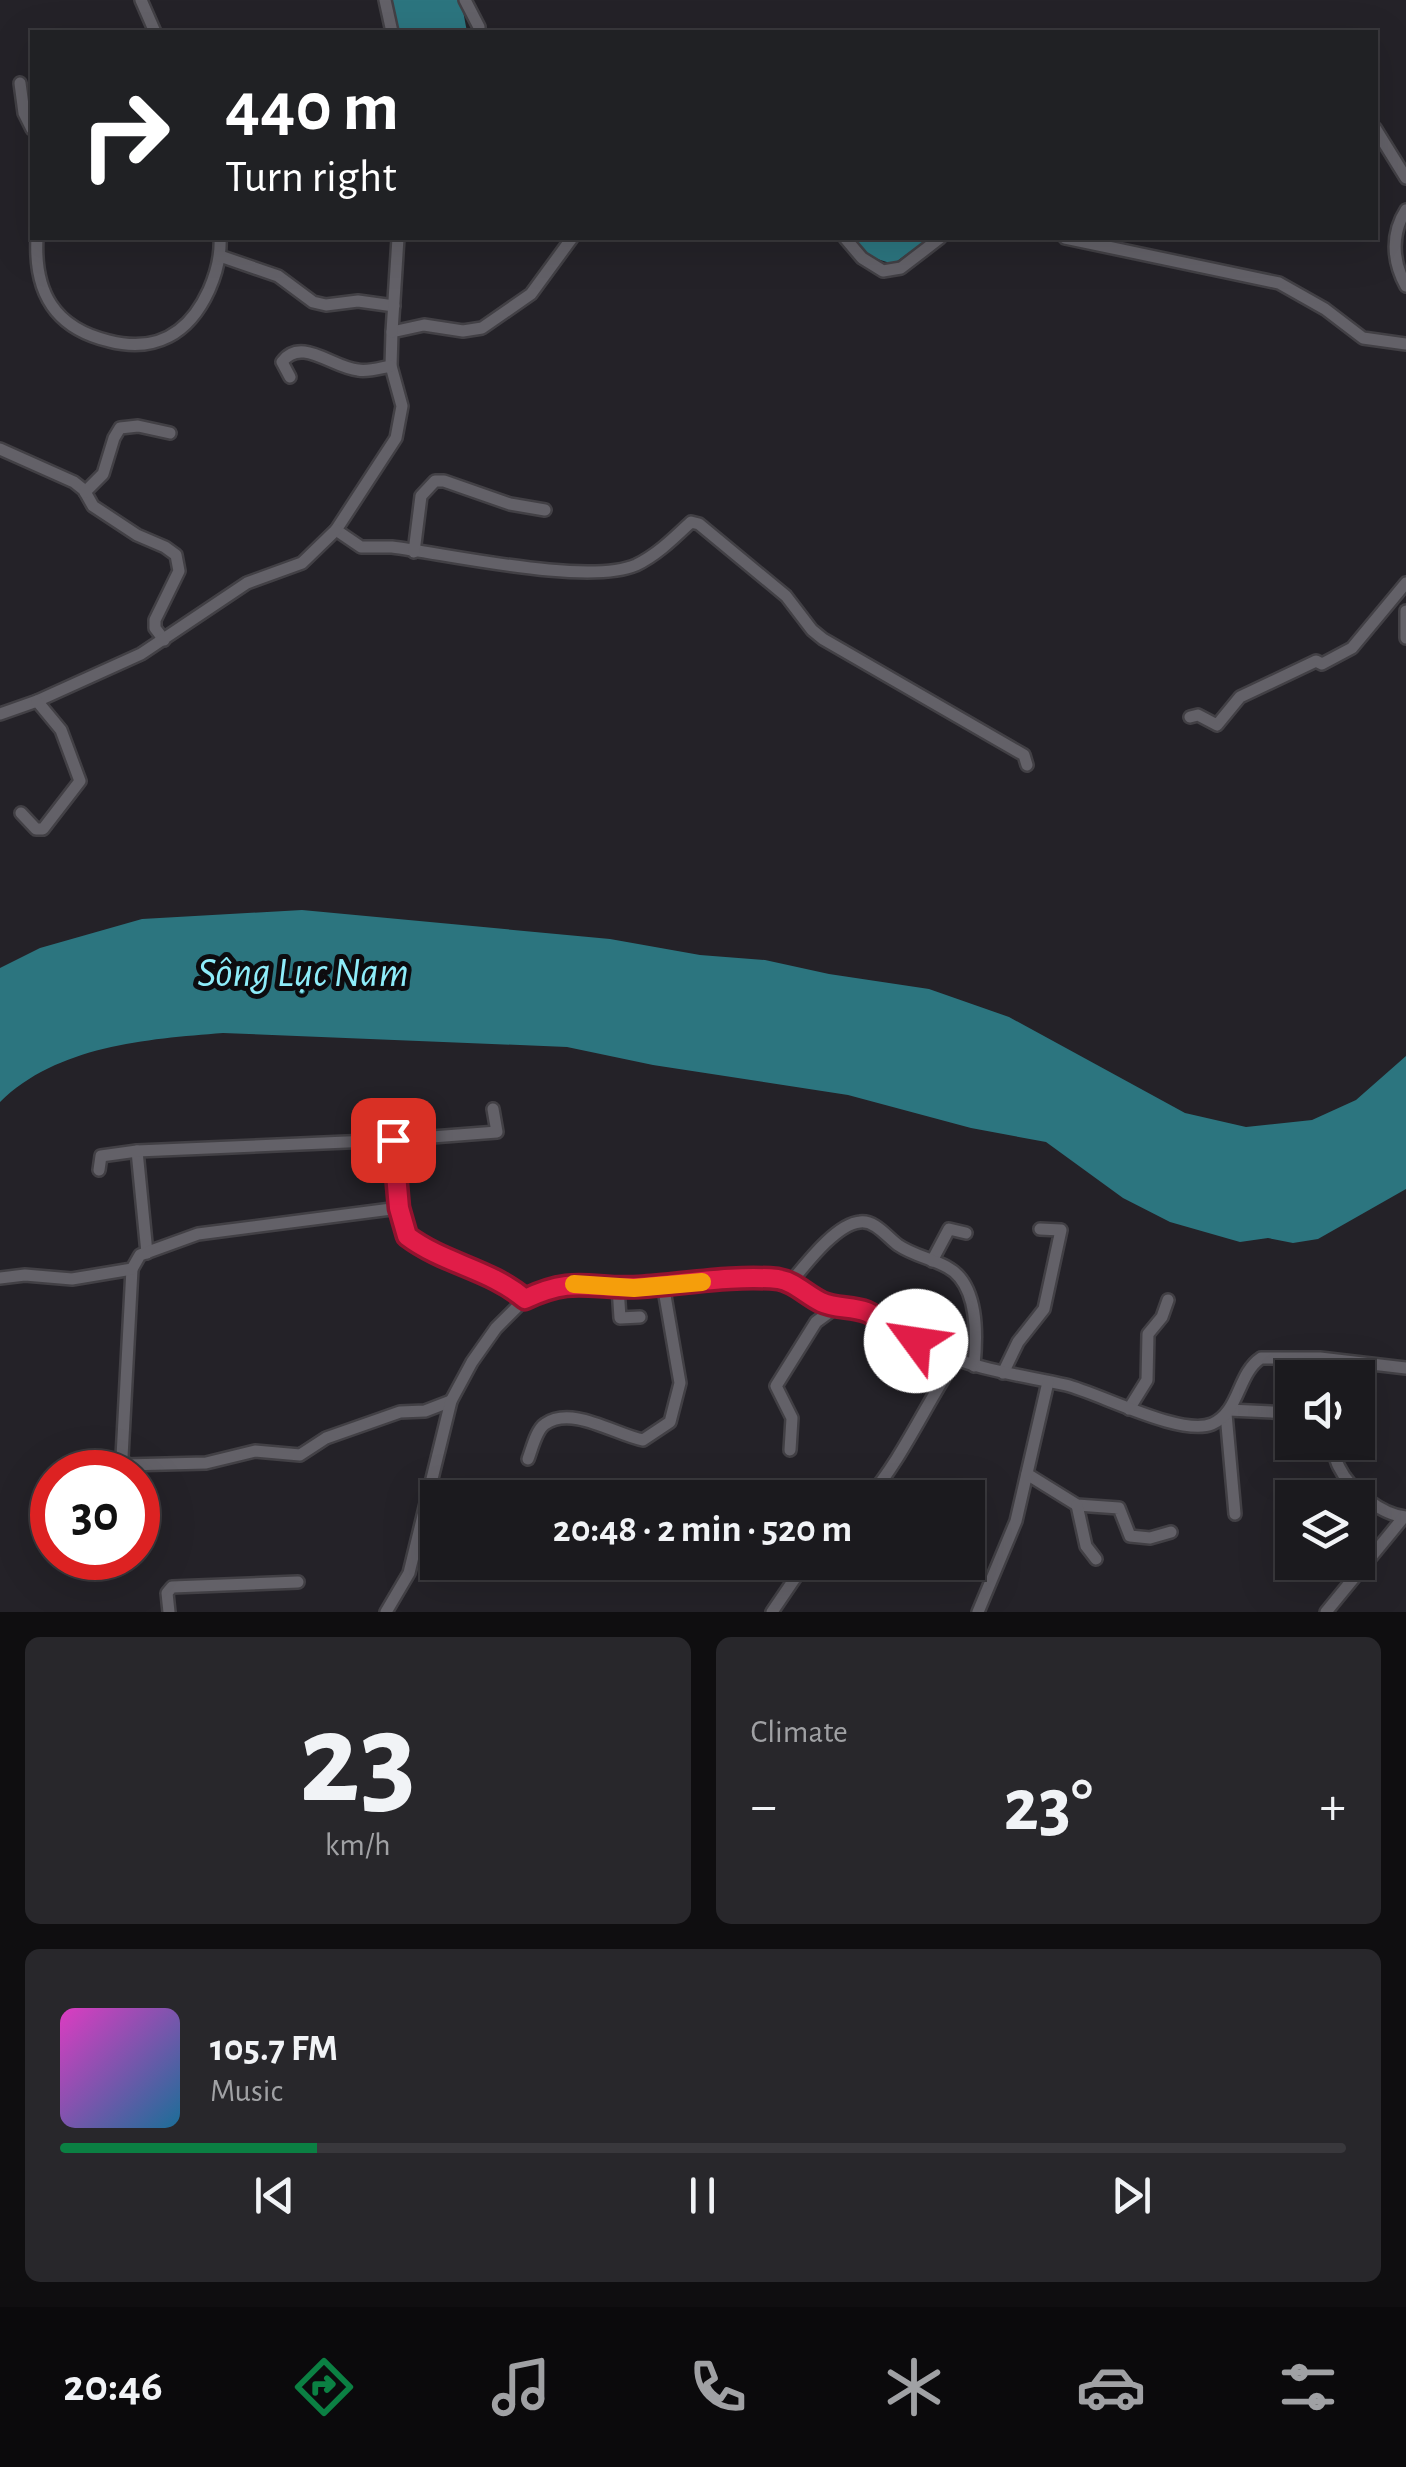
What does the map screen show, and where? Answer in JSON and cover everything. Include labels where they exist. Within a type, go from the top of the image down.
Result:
[{"type":"street","points":[[141,0],[154,30]]},
{"type":"street","points":[[385,0],[392,30]]},
{"type":"street","points":[[465,0],[479,27]]},
{"type":"street","points":[[20,83],[30,124]]},
{"type":"street","points":[[1378,133],[1406,178]]},
{"type":"street","points":[[1406,210],[1395,228],[1396,258],[1406,286]]},
{"type":"street","points":[[37,240],[41,281],[60,317],[80,332],[136,346],[151,345],[186,326],[208,291],[220,256],[220,240]]},
{"type":"street","points":[[0,714],[141,654],[246,583],[302,563],[336,530],[396,438],[402,406],[391,366],[398,240]]},
{"type":"street","points":[[392,332],[424,325],[463,331],[482,328],[531,294],[571,240]]},
{"type":"street","points":[[847,240],[862,258],[883,271],[900,268],[937,240]]},
{"type":"street","points":[[1075,240],[1278,283],[1325,309],[1363,338],[1406,344]]},
{"type":"street","points":[[220,256],[278,276],[314,302],[394,306]]},
{"type":"street","points":[[290,377],[282,362],[288,354],[300,351],[358,370],[391,366]]},
{"type":"street","points":[[85,492],[102,474],[120,428],[138,426],[170,433]]},
{"type":"street","points":[[0,449],[74,482],[93,506],[136,535],[165,546],[179,561],[179,571],[155,620],[155,628],[164,640]]},
{"type":"street","points":[[414,552],[421,496],[435,482],[545,510]]},
{"type":"street","points":[[336,530],[362,547],[392,547],[570,571],[612,571],[640,563],[691,522],[698,524],[786,596],[812,630],[1024,755],[1028,766]]},
{"type":"street","points":[[1190,717],[1198,715],[1216,725],[1248,693],[1347,652],[1406,583]]},
{"type":"street","points":[[1406,610],[1406,638]]},
{"type":"street","points":[[21,813],[31,826],[43,829],[80,781],[61,730],[38,701]]},
{"type":"street","points":[[98,1170],[101,1156],[137,1151],[497,1132],[493,1109]]},
{"type":"street","points":[[393,1140],[404,1233],[441,1257],[490,1275],[525,1299]]},
{"type":"street","points":[[137,1151],[147,1252]]},
{"type":"street","points":[[399,1208],[198,1234],[137,1257],[132,1269],[122,1457],[125,1465],[206,1464],[254,1451],[300,1455],[326,1438],[400,1412],[425,1412],[450,1402]]},
{"type":"street","points":[[791,1282],[842,1229],[861,1222],[876,1227],[914,1254],[950,1268],[964,1284],[976,1328],[974,1366]]},
{"type":"street","points":[[932,1260],[949,1229],[966,1233]]},
{"type":"street","points":[[1003,1373],[1045,1302],[1061,1230],[1040,1229]]},
{"type":"street","points":[[0,1278],[72,1279],[132,1269]]},
{"type":"street","points":[[386,1612],[409,1573],[450,1402],[488,1340],[525,1299],[558,1286],[577,1283],[618,1288],[770,1278],[791,1282],[835,1308],[864,1311],[894,1330],[974,1366],[1070,1386],[1129,1409],[1196,1426],[1211,1424],[1228,1412],[1250,1368],[1261,1358],[1320,1358],[1406,1368]]},
{"type":"street","points":[[528,1459],[540,1429],[554,1421],[592,1421],[643,1440],[670,1422],[680,1383],[663,1284]]},
{"type":"street","points":[[618,1288],[620,1318],[640,1317]]},
{"type":"street","points":[[1129,1409],[1147,1380],[1148,1334],[1162,1317],[1168,1300]]},
{"type":"street","points":[[790,1450],[792,1418],[776,1386],[816,1322],[835,1308]]},
{"type":"street","points":[[883,1480],[956,1359]]},
{"type":"street","points":[[978,1612],[1016,1521],[1048,1382]]},
{"type":"street","points":[[1228,1412],[1275,1413]]},
{"type":"street","points":[[1228,1412],[1234,1514]]},
{"type":"street","points":[[1326,1612],[1404,1518],[1376,1506],[1340,1470],[1337,1460]]},
{"type":"street","points":[[1026,1474],[1077,1505],[1119,1508],[1130,1536],[1150,1538],[1170,1532]]},
{"type":"street","points":[[1077,1505],[1086,1546],[1096,1558]]},
{"type":"street","points":[[772,1612],[794,1580]]},
{"type":"street","points":[[169,1612],[168,1593],[172,1586],[298,1582]]},
{"type":"water","points":[[390,0],[461,0],[467,30],[396,30]]},
{"type":"water","points":[[855,240],[926,240],[893,264],[868,256]]},
{"type":"water","name":"Sông Lục Nam","points":[[302,910],[610,939],[700,955],[765,960],[929,989],[1009,1017],[1185,1113],[1246,1127],[1312,1120],[1356,1100],[1406,1056],[1406,1189],[1318,1239],[1293,1243],[1268,1238],[1240,1242],[1170,1222],[1123,1198],[1046,1142],[971,1128],[848,1095],[653,1065],[567,1047],[194,1035],[134,1043],[75,1057],[23,1083],[0,1102],[0,968],[40,948],[142,919]]},
{"type":"slow traffic","points":[[574,1284],[634,1288],[702,1282]]},
{"type":"route","points":[[393,1140],[404,1233],[441,1257],[490,1275],[525,1299],[577,1283],[634,1288],[770,1278],[791,1282],[835,1308],[864,1311],[916,1341]]}]
